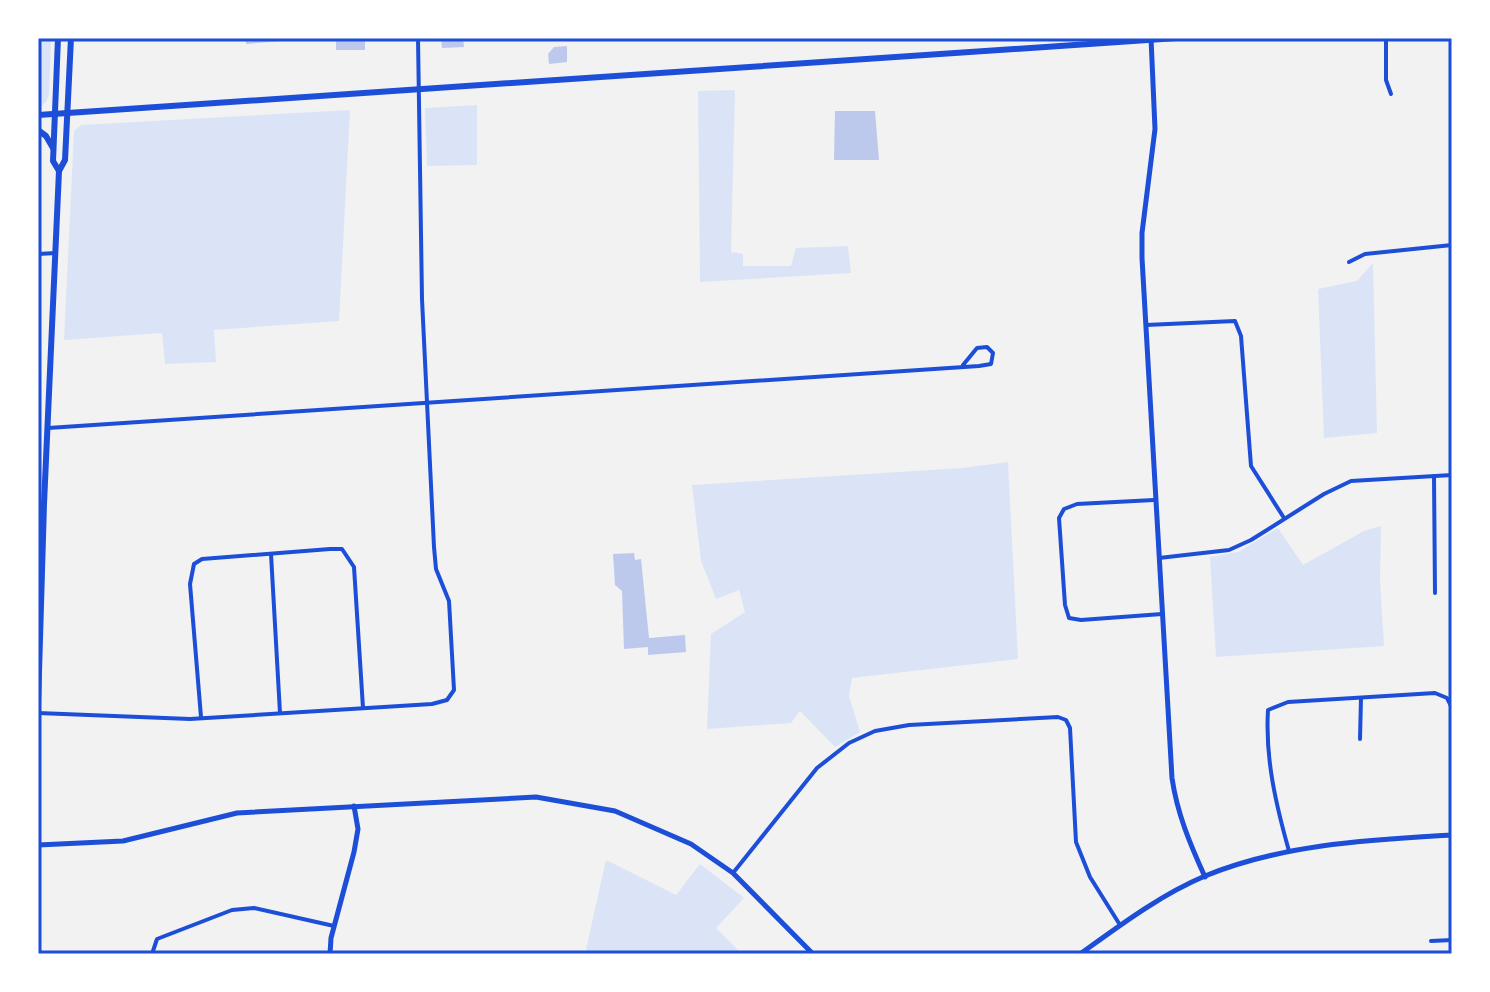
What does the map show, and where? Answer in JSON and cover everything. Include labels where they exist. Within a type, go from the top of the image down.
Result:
[{"type":"main road","points":[[58,38],[53,161],[59,171]]},
{"type":"main road","points":[[38,706],[59,171],[65,160],[71,38]]},
{"type":"main road","points":[[38,115],[1177,38]]},
{"type":"main road","points":[[38,130],[54,150]]},
{"type":"street","points":[[38,713],[190,719],[432,704],[447,700],[454,690],[449,601],[436,569],[426,402],[418,38]]},
{"type":"street","points":[[1386,38],[1386,80],[1391,94]]},
{"type":"street","points":[[1151,39],[1155,129],[1142,233],[1154,500],[1175,802],[1205,877]]},
{"type":"street","points":[[1349,262],[1365,254],[1452,245]]},
{"type":"street","points":[[38,254],[56,253]]},
{"type":"street","points":[[1146,325],[1235,321],[1241,336],[1251,466],[1284,518]]},
{"type":"street","points":[[48,428],[991,364],[993,353],[987,347],[977,348],[963,365]]},
{"type":"street","points":[[1159,558],[1229,550],[1351,481],[1452,475]]},
{"type":"street","points":[[1434,476],[1435,593]]},
{"type":"street","points":[[1154,500],[1077,504],[1064,509],[1059,518],[1065,605],[1069,618],[1081,620],[1162,614]]},
{"type":"street","points":[[201,717],[190,584],[194,564],[202,559],[330,549],[342,549],[354,567],[363,708]]},
{"type":"street","points":[[271,554],[280,713]]},
{"type":"street","points":[[1289,851],[1275,804],[1268,710],[1288,702],[1435,693],[1447,698],[1452,708]]},
{"type":"street","points":[[1360,739],[1361,698]]},
{"type":"street","points":[[733,873],[817,768],[849,743],[875,731],[909,725],[1058,717],[1066,720],[1070,728],[1076,842],[1081,860],[1120,925]]},
{"type":"street","points":[[38,845],[123,841],[237,813],[536,797],[615,811],[691,844],[733,873],[813,954]]},
{"type":"street","points":[[330,954],[358,829],[354,806]]},
{"type":"street","points":[[1080,954],[1120,925],[1205,877],[1289,851],[1361,840],[1452,835]]},
{"type":"street","points":[[152,954],[157,939],[232,910],[254,908],[334,926]]},
{"type":"street","points":[[1431,941],[1452,940]]},
{"type":"shaded area","points":[[38,38],[51,38],[49,94],[40,107],[38,104]]},
{"type":"shaded area","points":[[735,90],[731,252],[743,254],[743,266],[791,266],[796,248],[848,246],[851,273],[700,282],[698,91]]},
{"type":"shaded area","points":[[477,105],[477,165],[427,166],[425,108]]},
{"type":"shaded area","points":[[350,110],[339,321],[214,330],[216,362],[165,364],[162,333],[64,340],[74,131],[81,125]]},
{"type":"shaded area","points":[[1373,263],[1377,433],[1324,438],[1318,289],[1357,281]]},
{"type":"shaded area","points":[[1008,462],[1018,659],[852,678],[849,696],[860,732],[835,747],[800,711],[791,723],[707,729],[711,634],[745,612],[739,590],[716,599],[701,561],[692,485],[962,468]]},
{"type":"shaded area","points":[[1381,526],[1384,646],[1216,657],[1210,557],[1238,552],[1278,528],[1303,565],[1364,531]]},
{"type":"shaded area","points":[[606,860],[676,895],[700,864],[744,898],[716,928],[742,954],[585,954]]},
{"type":"building","points":[[246,38],[295,38],[295,40],[246,44]]},
{"type":"building","points":[[336,38],[365,38],[365,50],[336,50]]},
{"type":"building","points":[[441,38],[463,38],[464,47],[442,48]]},
{"type":"building","points":[[567,46],[567,62],[549,64],[548,54],[554,47]]},
{"type":"building","points":[[835,111],[875,111],[879,160],[834,160]]},
{"type":"building","points":[[634,553],[635,560],[641,559],[649,638],[685,635],[686,652],[648,655],[648,647],[624,649],[622,591],[615,585],[613,554]]}]
